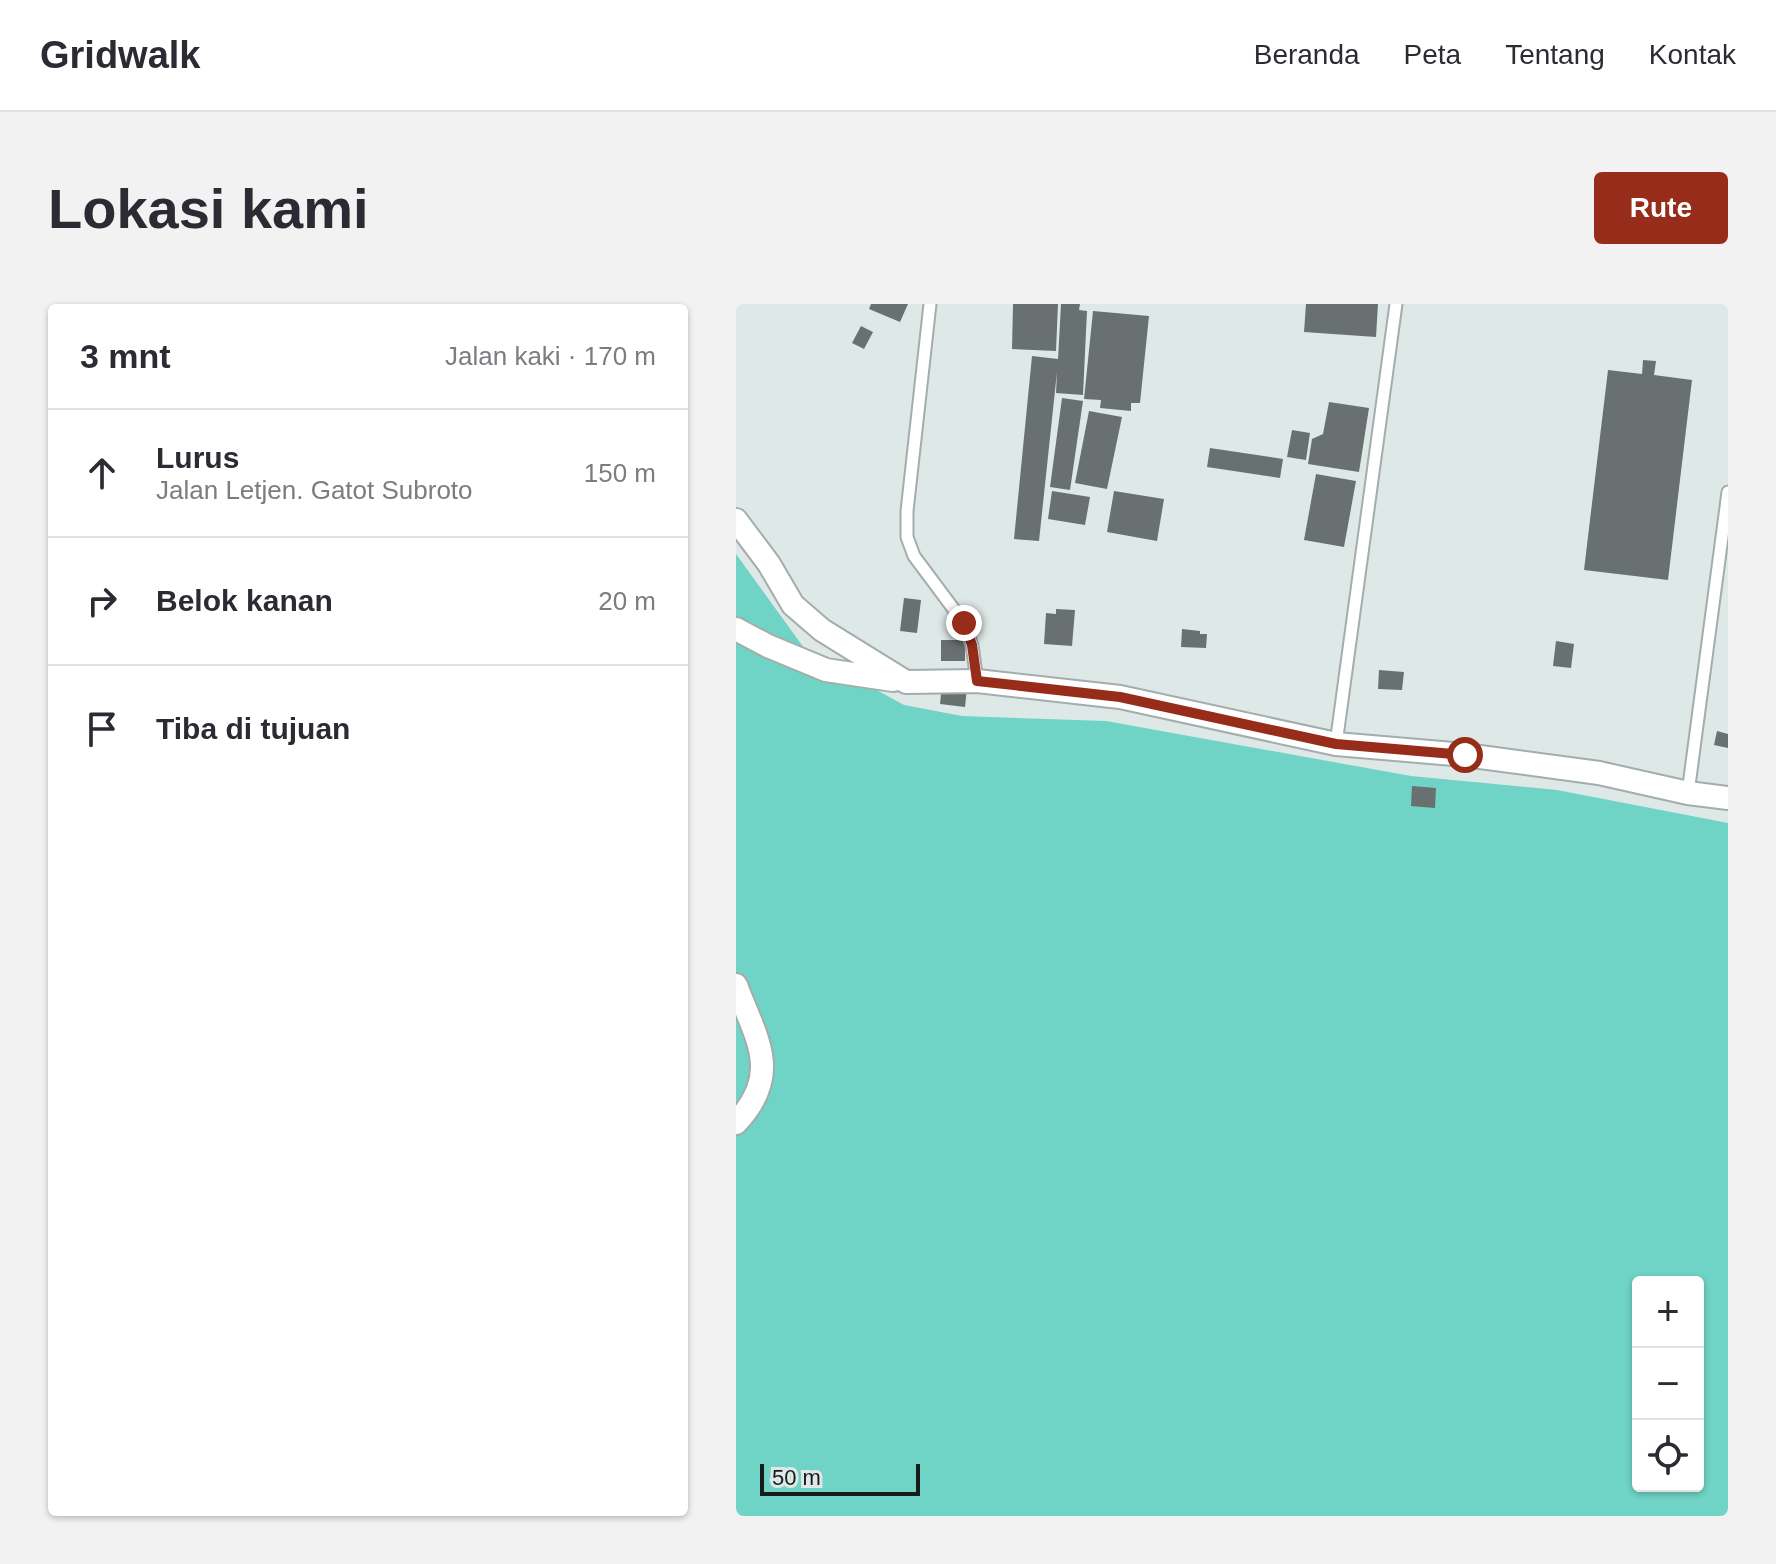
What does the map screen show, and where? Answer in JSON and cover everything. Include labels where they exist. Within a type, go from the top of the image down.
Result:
[{"type":"street","points":[[736,520],[769,564],[793,605],[822,630],[906,682]]},
{"type":"street","points":[[736,629],[826,670],[906,682],[977,681],[1120,697],[1336,744],[1465,755],[1599,773],[1688,793],[1728,798]]},
{"type":"street","points":[[736,985],[763,1054],[761,1083],[749,1109],[736,1123]]},
{"type":"lane","points":[[930,304],[907,511],[907,537],[923,571],[964,623],[972,645],[977,681]]},
{"type":"lane","points":[[1336,744],[1396,304]]},
{"type":"lane","points":[[1688,793],[1728,492]]},
{"type":"green space","points":[[736,554],[807,652],[904,705],[962,716],[1106,721],[1411,776],[1557,790],[1728,823],[1728,1516],[736,1516]]},
{"type":"building","points":[[871,304],[908,304],[900,322],[869,309]]},
{"type":"building","points":[[1013,304],[1058,304],[1056,351],[1012,349]]},
{"type":"building","points":[[1061,304],[1080,304],[1079,310],[1087,311],[1083,395],[1056,393],[1057,372],[1039,541],[1014,539],[1032,356],[1058,359]]},
{"type":"building","points":[[1306,304],[1378,304],[1376,337],[1304,332]]},
{"type":"building","points":[[1093,311],[1149,316],[1140,403],[1131,403],[1131,411],[1100,408],[1101,400],[1084,399]]},
{"type":"building","points":[[861,326],[873,332],[864,349],[852,343]]},
{"type":"building","points":[[1643,360],[1656,361],[1654,375],[1692,380],[1668,580],[1584,570],[1608,370],[1642,374]]},
{"type":"building","points":[[1062,398],[1083,401],[1070,490],[1050,487]]},
{"type":"building","points":[[1329,402],[1369,408],[1359,472],[1308,464],[1312,439],[1323,434]]},
{"type":"building","points":[[1089,411],[1122,417],[1107,489],[1075,483]]},
{"type":"building","points":[[1292,430],[1310,433],[1306,460],[1287,457]]},
{"type":"building","points":[[1210,448],[1283,459],[1280,478],[1207,467]]},
{"type":"building","points":[[1316,474],[1356,481],[1344,547],[1304,540]]},
{"type":"building","points":[[1052,491],[1090,497],[1085,525],[1048,519]]},
{"type":"building","points":[[1114,491],[1164,499],[1157,541],[1107,532]]},
{"type":"building","points":[[904,598],[921,600],[917,633],[900,631]]},
{"type":"building","points":[[1056,609],[1075,610],[1072,646],[1044,644],[1046,613],[1056,614]]},
{"type":"building","points":[[1182,629],[1207,634],[1206,648],[1181,647]]},
{"type":"building","points":[[941,640],[965,640],[965,661],[941,661]]},
{"type":"building","points":[[1556,641],[1574,644],[1571,668],[1553,666]]},
{"type":"building","points":[[1379,670],[1404,672],[1402,690],[1378,689]]},
{"type":"building","points":[[942,684],[967,688],[965,707],[940,704]]},
{"type":"building","points":[[1717,731],[1728,734],[1728,748],[1714,745]]},
{"type":"building","points":[[1412,786],[1436,788],[1435,808],[1411,806]]},
{"type":"route","points":[[964,623],[972,645],[977,681],[1120,697],[1210,714],[1336,744],[1465,755]]}]
